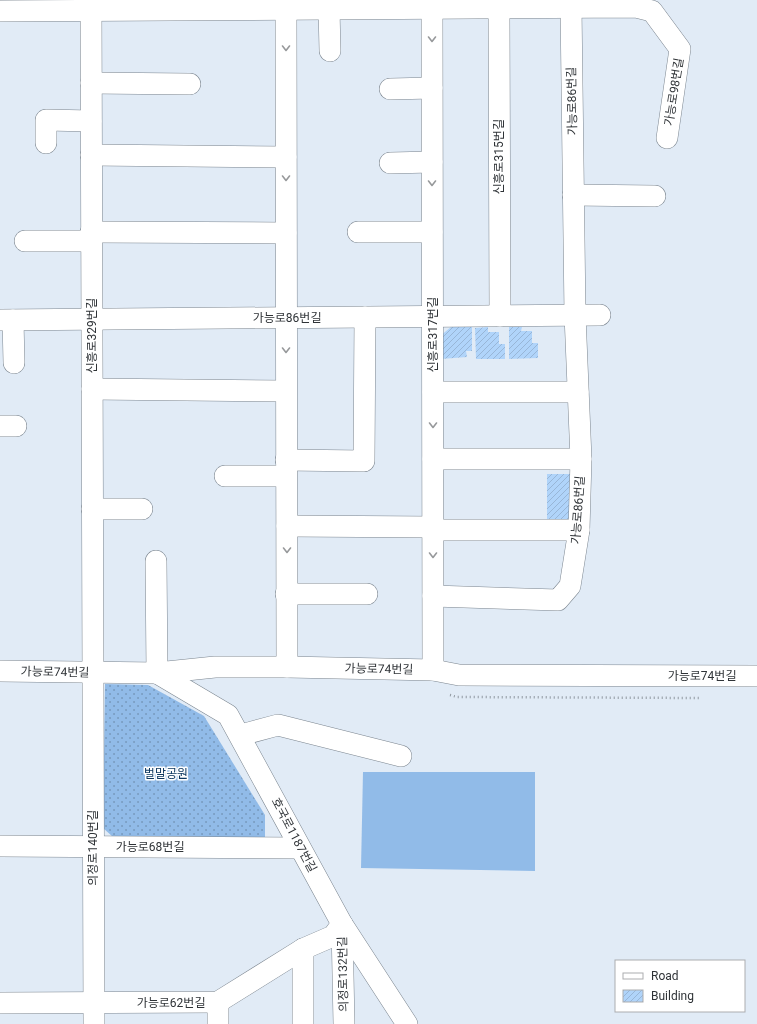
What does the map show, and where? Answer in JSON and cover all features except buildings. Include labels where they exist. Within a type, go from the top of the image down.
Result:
[{"type":"street","name":"가능로98번길","points":[[6,7],[91,5],[286,9],[316,6],[432,4],[503,4],[571,7],[654,6],[680,48],[667,138]]},
{"type":"street","name":"신흥로317번길","points":[[432,4],[433,670]]},
{"type":"street","name":"신흥로315번길","points":[[500,316],[499,12],[503,4]]},
{"type":"street","name":"신흥로329번길","points":[[91,5],[92,672]]},
{"type":"street","points":[[316,6],[330,51]]},
{"type":"street","name":"가능로86번길","points":[[433,596],[558,600],[570,586],[579,530],[581,459],[575,315],[571,7]]},
{"type":"street","points":[[286,9],[287,667]]},
{"type":"street","points":[[91,83],[190,84]]},
{"type":"street","points":[[390,89],[432,88]]},
{"type":"street","points":[[46,143],[46,120],[91,121]]},
{"type":"street","points":[[91,155],[286,157]]},
{"type":"street","points":[[390,162],[432,162]]},
{"type":"street","points":[[573,195],[655,196]]},
{"type":"street","points":[[25,241],[91,237],[286,232]]},
{"type":"street","points":[[358,232],[432,232]]},
{"type":"street","name":"가능로86번길","points":[[7,320],[600,315]]},
{"type":"street","points":[[225,476],[286,468],[364,461],[364,317]]},
{"type":"street","points":[[7,320],[14,363]]},
{"type":"street","points":[[92,390],[286,391]]},
{"type":"street","points":[[433,392],[578,392]]},
{"type":"street","points":[[433,459],[581,459]]},
{"type":"street","points":[[92,509],[142,509]]},
{"type":"street","points":[[287,526],[579,530]]},
{"type":"street","points":[[156,561],[157,673]]},
{"type":"street","points":[[286,594],[367,594]]},
{"type":"street","name":"가능로74번길","points":[[0,671],[157,673],[214,667],[287,667],[433,670],[459,675],[757,676]]},
{"type":"street","name":"의정로140번길","points":[[92,672],[94,1024]]},
{"type":"street","name":"호국로1187번길","points":[[157,673],[228,715],[241,735],[299,848],[342,924],[407,1024]]},
{"type":"street","points":[[241,735],[278,725],[401,756]]},
{"type":"street","name":"가능로68번길","points":[[0,846],[299,848]]},
{"type":"street","name":"가능로62번길","points":[[0,1003],[218,1002],[303,949],[333,936],[342,924]]},
{"type":"street","name":"의정로132번길","points":[[342,924],[344,1024]]},
{"type":"street","points":[[303,949],[303,1024]]},
{"type":"street","points":[[218,1002],[218,1024]]},
{"type":"green space","name":"벌말공원","points":[[105,684],[148,685],[204,716],[265,815],[265,839],[113,837],[103,828]]},
{"type":"green space","points":[[363,772],[535,772],[535,871],[361,868]]}]
